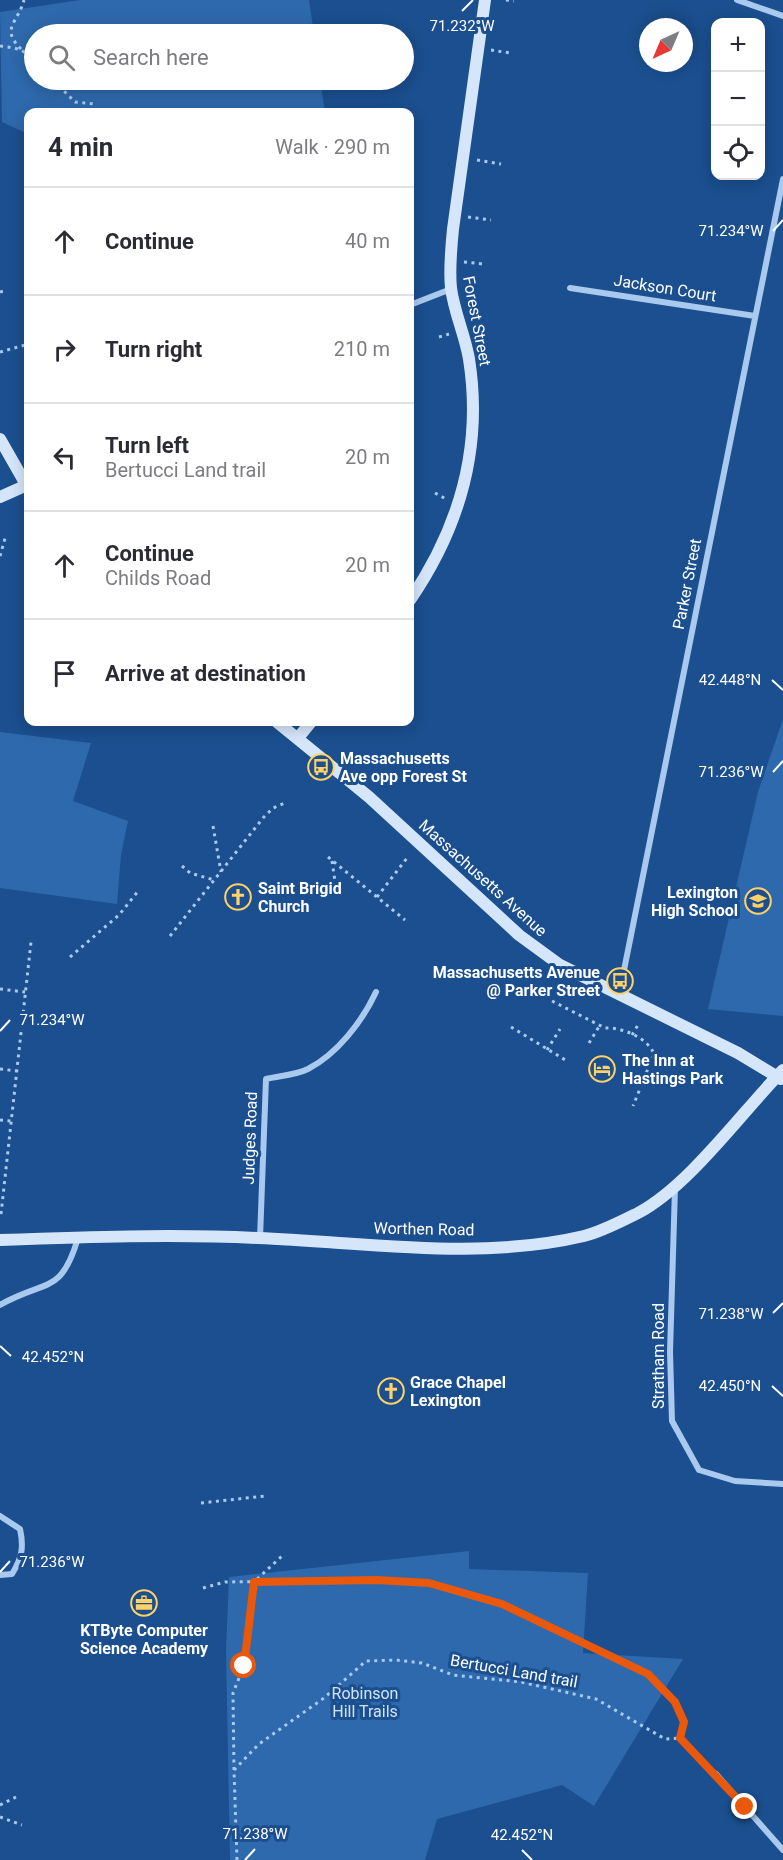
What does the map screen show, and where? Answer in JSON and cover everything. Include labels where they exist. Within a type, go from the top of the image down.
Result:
[{"type":"main road","name":"Forest Street","points":[[414,594],[441,551],[454,522],[469,462],[472,387],[466,346],[451,290],[453,229],[485,0]]},
{"type":"main road","points":[[0,439],[24,480]]},
{"type":"main road","points":[[0,497],[24,488]]},
{"type":"main road","name":"Massachusetts Avenue","points":[[282,726],[376,803],[519,935],[560,966],[781,1075]]},
{"type":"main road","points":[[298,738],[308,726]]},
{"type":"main road","name":"Worthen Road","points":[[0,1240],[156,1235],[260,1238],[387,1246],[527,1246],[586,1236],[640,1212],[675,1185],[781,1075]]},
{"type":"street","points":[[736,0],[783,16]]},
{"type":"street","name":"Parker Street","points":[[619,995],[783,178]]},
{"type":"street","name":"Jackson Court","points":[[570,288],[755,316]]},
{"type":"street","points":[[414,304],[451,290]]},
{"type":"street","name":"Judges Road","points":[[260,1238],[266,1079],[307,1070],[332,1052],[367,1011],[376,992]]},
{"type":"street","name":"Stratham Road","points":[[675,1185],[670,1352],[672,1421],[699,1470],[735,1481],[783,1484]]},
{"type":"street","points":[[0,1305],[19,1294],[53,1283],[65,1273],[78,1238]]},
{"type":"street","points":[[0,1516],[20,1529],[23,1542],[19,1562],[12,1574],[0,1575]]},
{"type":"street","points":[[716,1774],[783,1850]]},
{"type":"path","points":[[24,0],[9,25],[7,33],[11,42],[24,51]]},
{"type":"path","points":[[506,0],[514,1]]},
{"type":"path","points":[[0,46],[21,49]]},
{"type":"path","points":[[489,49],[510,53]]},
{"type":"path","points":[[63,90],[75,102],[96,104]]},
{"type":"path","points":[[475,160],[501,164]]},
{"type":"path","points":[[468,217],[491,220]]},
{"type":"path","points":[[464,262],[483,264]]},
{"type":"path","points":[[0,292],[7,290]]},
{"type":"path","points":[[439,337],[450,333]]},
{"type":"path","points":[[0,352],[24,345]]},
{"type":"path","points":[[435,493],[446,499]]},
{"type":"path","points":[[0,556],[6,535]]},
{"type":"path","points":[[170,936],[263,818],[273,808],[285,804]]},
{"type":"path","points":[[213,826],[221,872]]},
{"type":"path","points":[[376,897],[407,858]]},
{"type":"path","points":[[337,895],[330,859],[405,920]]},
{"type":"path","points":[[182,866],[190,873],[214,880]]},
{"type":"path","points":[[70,957],[118,915],[140,890]]},
{"type":"path","points":[[1,1214],[31,942]]},
{"type":"path","points":[[0,989],[25,992]]},
{"type":"path","points":[[552,1001],[605,1029],[614,1028],[648,1043],[654,1054],[633,1106]]},
{"type":"path","points":[[589,1043],[600,1025]]},
{"type":"path","points":[[632,1035],[638,1025]]},
{"type":"path","points":[[511,1027],[567,1062]]},
{"type":"path","points":[[547,1050],[560,1029]]},
{"type":"path","points":[[0,1069],[17,1071]]},
{"type":"path","points":[[0,1120],[11,1121]]},
{"type":"path","points":[[201,1503],[265,1496]]},
{"type":"path","points":[[237,1860],[233,1693],[244,1666],[254,1582],[282,1556]]},
{"type":"path","points":[[203,1588],[225,1582],[376,1580],[429,1583],[502,1604],[648,1674],[675,1702],[684,1722],[680,1738],[716,1774]]},
{"type":"path","name":"Bertucci Land trail","points":[[234,1770],[259,1744],[324,1698],[366,1661],[422,1663],[453,1675],[521,1682],[596,1699],[665,1738],[680,1738]]},
{"type":"path","points":[[0,1805],[16,1797]]},
{"type":"path","points":[[0,1817],[22,1825]]},
{"type":"green space","points":[[80,0],[309,0],[313,24],[24,24],[24,90],[322,90],[324,108],[24,108],[24,132],[2,122],[0,12]]},
{"type":"green space","name":"Lexington High School","points":[[783,719],[783,1016],[708,1009],[758,792]]},
{"type":"green space","points":[[0,732],[91,743],[73,801],[128,821],[121,855],[117,904],[0,888]]},
{"type":"green space","name":"Robinson Hill Trails","points":[[469,1551],[469,1569],[588,1573],[583,1653],[683,1659],[594,1806],[562,1785],[437,1819],[425,1860],[230,1860],[226,1649],[229,1577]]},
{"type":"place","name":"Massachusetts Ave opp Forest St","points":[[321,767]]},
{"type":"place","name":"Saint Brigid Church","points":[[238,897]]},
{"type":"place","name":"Lexington High School","points":[[758,901]]},
{"type":"place","name":"Massachusetts Avenue @ Parker Street","points":[[620,981]]},
{"type":"place","name":"The Inn at Hastings Park","points":[[602,1069]]},
{"type":"place","name":"Grace Chapel Lexington","points":[[391,1391]]},
{"type":"place","name":"KTByte Computer Science Academy","points":[[144,1603]]},
{"type":"route","points":[[244,1666],[254,1582],[376,1580],[429,1583],[502,1604],[530,1615],[564,1635],[648,1674],[675,1702],[684,1722],[680,1738],[745,1807]]}]
